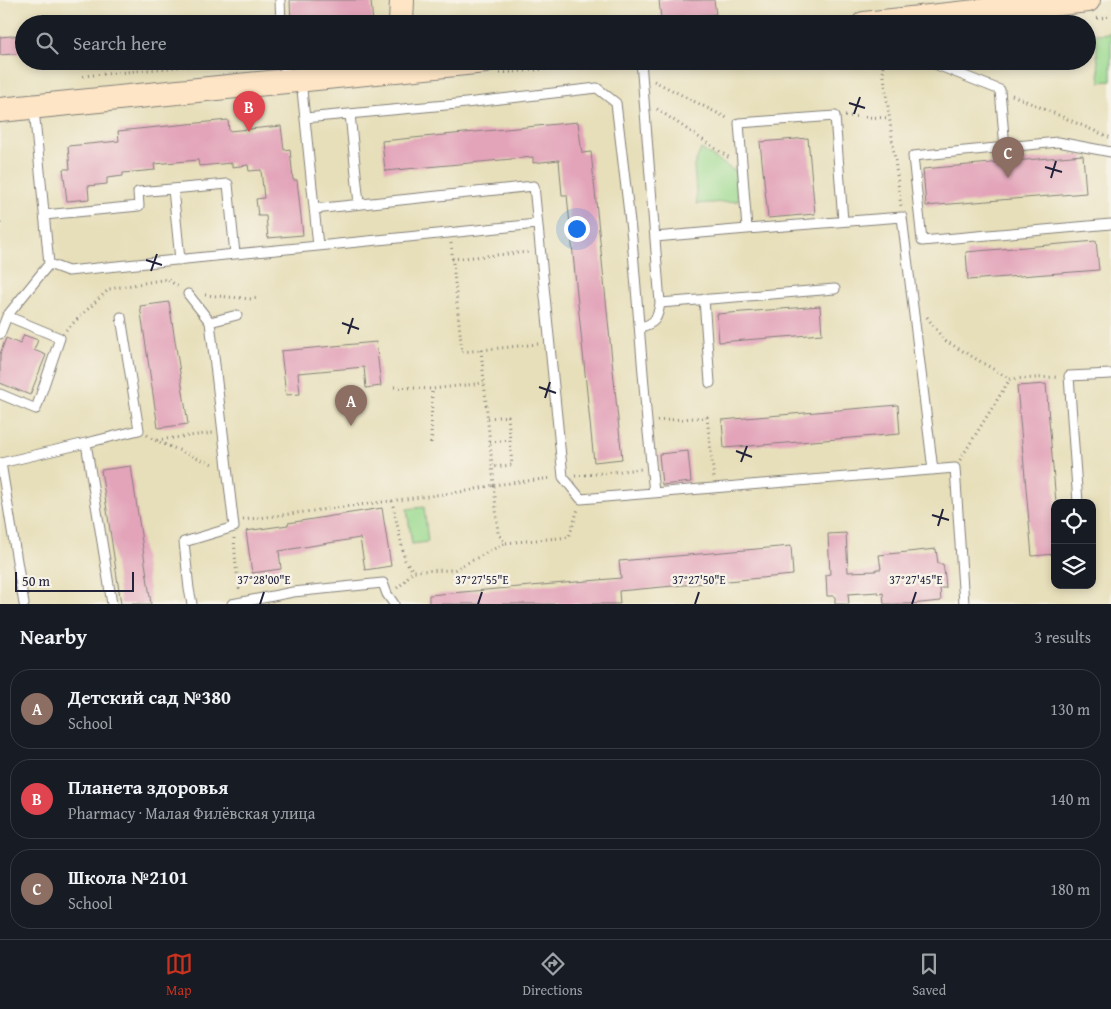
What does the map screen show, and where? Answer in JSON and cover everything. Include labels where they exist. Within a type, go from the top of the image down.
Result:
[{"type":"street","points":[[401,15],[402,0]]},
{"type":"street","points":[[948,15],[1088,0]]},
{"type":"street","points":[[0,110],[291,74],[340,70]]},
{"type":"lane","points":[[280,0],[281,15]]},
{"type":"lane","points":[[640,327],[648,326],[654,320],[660,303],[642,70]]},
{"type":"lane","points":[[950,70],[1000,90],[1005,148]]},
{"type":"lane","points":[[291,74],[305,118],[318,246]]},
{"type":"lane","points":[[305,118],[457,104],[597,88],[616,103],[632,239],[654,493]]},
{"type":"lane","points":[[0,334],[7,316],[48,264],[34,107]]},
{"type":"lane","points":[[350,114],[359,204]]},
{"type":"lane","points":[[747,228],[738,123],[835,116],[843,221]]},
{"type":"lane","points":[[1111,152],[1058,142],[913,156],[922,241],[1111,224]]},
{"type":"lane","points":[[44,215],[139,206],[138,192],[228,184],[235,254]]},
{"type":"lane","points":[[314,208],[534,186],[563,477],[581,499],[955,468],[964,604]]},
{"type":"lane","points":[[173,189],[180,260]]},
{"type":"lane","points":[[655,237],[747,228],[902,217],[932,470]]},
{"type":"lane","points":[[48,264],[68,271],[538,224]]},
{"type":"lane","points":[[660,303],[835,289]]},
{"type":"lane","points":[[188,294],[210,322],[233,524],[184,542],[192,604]]},
{"type":"lane","points":[[704,299],[710,383]]},
{"type":"lane","points":[[210,322],[237,315]]},
{"type":"lane","points":[[0,394],[36,409],[60,338],[7,316]]},
{"type":"lane","points":[[24,604],[2,463],[140,430],[121,317]]},
{"type":"lane","points":[[1078,499],[1069,376],[1111,374]]},
{"type":"lane","points":[[86,443],[112,604]]},
{"type":"lane","points":[[232,604],[293,592],[383,583],[387,594],[394,604]]},
{"type":"path","points":[[83,76],[147,70]]},
{"type":"path","points":[[883,70],[902,217]]},
{"type":"path","points":[[642,76],[738,123]]},
{"type":"path","points":[[1000,90],[1111,138]]},
{"type":"path","points":[[644,100],[742,166]]},
{"type":"path","points":[[835,116],[889,118]]},
{"type":"path","points":[[451,248],[462,352],[550,343]]},
{"type":"path","points":[[452,259],[540,250]]},
{"type":"path","points":[[34,328],[61,333],[109,289],[167,279],[188,294],[252,299],[258,297]]},
{"type":"path","points":[[912,297],[944,340],[1010,379],[1069,376]]},
{"type":"path","points":[[481,350],[498,533],[504,543]]},
{"type":"path","points":[[955,468],[1010,379]]},
{"type":"path","points":[[394,387],[432,389],[484,384]]},
{"type":"path","points":[[430,443],[432,389]]},
{"type":"path","points":[[488,418],[508,416],[510,440],[512,465],[492,467]]},
{"type":"path","points":[[647,422],[707,417],[715,488]]},
{"type":"path","points":[[140,430],[154,440],[227,470]]},
{"type":"path","points":[[154,440],[223,432]]},
{"type":"path","points":[[490,442],[510,440]]},
{"type":"path","points":[[242,602],[236,567],[233,524],[467,491],[494,484],[652,468]]},
{"type":"path","points":[[387,594],[402,584],[413,571],[454,570],[504,543],[569,537],[581,499]]},
{"type":"path","points":[[392,501],[405,560],[413,571]]},
{"type":"green space","points":[[1111,33],[1111,81],[1100,82],[1096,34]]},
{"type":"green space","points":[[701,149],[736,172],[738,201],[697,204],[694,166]]},
{"type":"green space","points":[[424,507],[428,542],[412,544],[407,509]]},
{"type":"building","points":[[290,0],[371,0],[372,15],[291,15]]},
{"type":"building","points":[[659,0],[714,0],[716,14],[661,15]]},
{"type":"building","points":[[15,36],[15,54],[0,55],[0,37]]},
{"type":"building","points":[[228,120],[229,131],[281,126],[284,150],[290,149],[293,180],[297,180],[303,235],[268,238],[266,216],[258,216],[256,199],[264,198],[261,170],[249,171],[248,165],[232,167],[232,163],[199,166],[198,160],[154,164],[155,170],[123,173],[123,176],[107,178],[107,184],[88,186],[89,199],[67,201],[63,169],[70,169],[68,146],[119,141],[118,131]]},
{"type":"building","points":[[578,122],[582,153],[591,152],[622,459],[594,462],[567,195],[562,195],[559,160],[533,163],[533,157],[385,171],[382,141]]},
{"type":"building","points":[[808,138],[815,214],[768,218],[760,142]]},
{"type":"building","points":[[1083,155],[1086,193],[926,206],[923,169]]},
{"type":"building","points":[[1096,241],[1099,270],[968,280],[966,252]]},
{"type":"building","points":[[169,302],[188,424],[158,428],[140,306]]},
{"type":"building","points":[[820,306],[822,334],[719,342],[717,314]]},
{"type":"building","points":[[24,335],[38,340],[34,350],[46,355],[30,395],[0,383],[0,354],[6,338],[20,344]]},
{"type":"building","points":[[376,342],[381,386],[366,388],[364,367],[298,373],[300,394],[286,395],[281,351]]},
{"type":"building","points":[[1046,384],[1056,499],[1051,499],[1051,554],[1032,556],[1017,386]]},
{"type":"building","points":[[898,405],[900,434],[724,448],[722,420]]},
{"type":"building","points":[[688,451],[691,482],[662,485],[659,454]]},
{"type":"building","points":[[131,466],[151,604],[121,604],[101,470]]},
{"type":"building","points":[[382,508],[391,566],[365,570],[360,538],[279,551],[281,569],[252,573],[246,531]]},
{"type":"building","points":[[846,533],[848,572],[876,571],[876,569],[881,569],[879,555],[936,549],[938,564],[943,564],[945,577],[946,588],[940,588],[941,601],[884,604],[883,593],[879,594],[878,592],[848,594],[849,604],[835,604],[835,596],[827,596],[826,575],[830,574],[828,534]]},
{"type":"building","points":[[791,546],[793,575],[619,591],[620,604],[429,604],[429,595],[621,578],[619,561]]},
{"type":"place","name":"Планета здоровья","points":[[249,132]]},
{"type":"place","name":"Школа №2101","points":[[1008,178]]},
{"type":"place","name":"Детский сад №380","points":[[351,426]]}]
